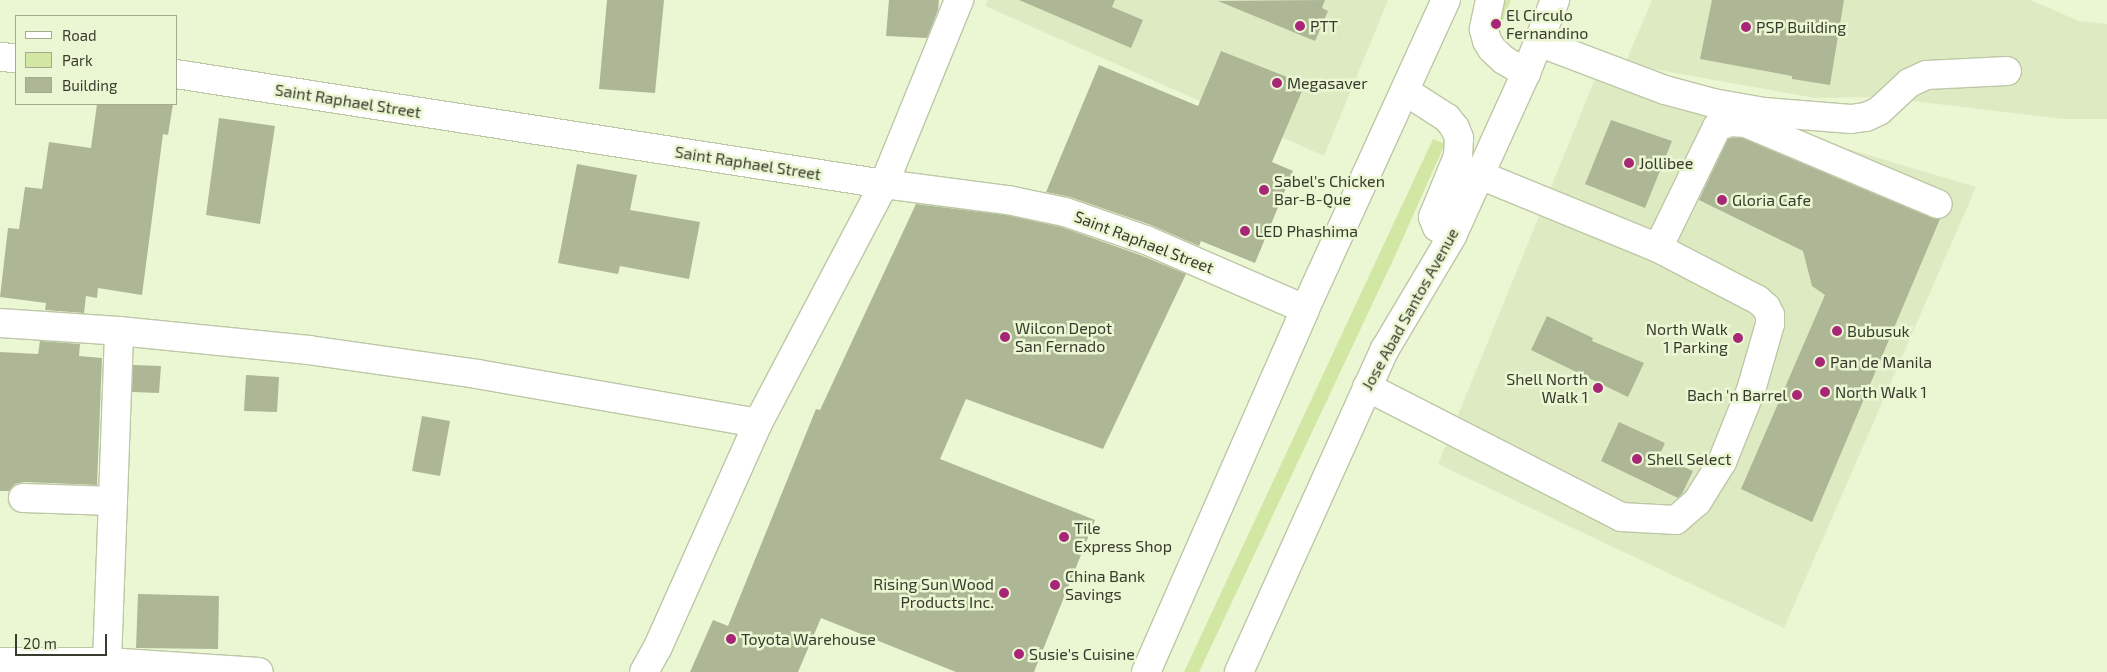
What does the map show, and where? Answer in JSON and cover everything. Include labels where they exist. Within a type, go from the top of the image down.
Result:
[{"type":"main road","points":[[644,672],[657,649],[758,423],[884,184],[959,0]]},
{"type":"main road","points":[[1146,672],[1305,308],[1446,0]]},
{"type":"main road","points":[[1490,0],[1484,30],[1487,40],[1492,49],[1504,60],[1526,73]]},
{"type":"main road","name":"Jose Abad Santos Avenue","points":[[1239,672],[1366,387],[1385,349],[1452,236],[1526,73],[1555,0]]},
{"type":"main road","points":[[1538,42],[1665,90],[1713,103],[1764,112],[1851,119],[1879,111],[1910,83],[1926,75],[2007,71]]},
{"type":"main road","points":[[0,57],[15,58]]},
{"type":"main road","name":"Saint Raphael Street","points":[[178,74],[884,184],[1008,200],[1065,212],[1146,240],[1305,308]]},
{"type":"main road","points":[[1404,90],[1447,118],[1455,128],[1459,138],[1458,156],[1433,217],[1437,227],[1452,236]]},
{"type":"main road","points":[[1658,248],[1717,127],[1730,122],[1746,123],[1938,204]]},
{"type":"main road","points":[[1366,387],[1621,518],[1676,520],[1697,502],[1722,462],[1751,390],[1770,315],[1766,307],[1758,300],[1658,248],[1480,175]]},
{"type":"main road","points":[[0,323],[119,331],[309,350],[477,374],[758,423]]},
{"type":"main road","points":[[107,662],[119,331]]},
{"type":"main road","points":[[23,498],[113,501]]},
{"type":"main road","points":[[0,662],[107,662],[259,672]]},
{"type":"shaded area","name":"PTT","points":[[988,0],[1388,0],[1324,156],[985,6]]},
{"type":"shaded area","points":[[1652,0],[2030,0],[2079,21],[2107,24],[2107,119],[2064,119],[1879,97],[1815,98],[1625,64]]},
{"type":"shaded area","name":"North Walk 1","points":[[1597,74],[1976,187],[1784,628],[1438,464]]},
{"type":"green space","points":[[1499,0],[1511,0],[1500,27],[1491,24]]},
{"type":"green space","points":[[1433,139],[1445,144],[1394,258],[1199,672],[1184,672]]},
{"type":"building","points":[[607,0],[664,0],[655,93],[599,89]]},
{"type":"building","points":[[889,0],[939,0],[938,10],[927,38],[886,36]]},
{"type":"building","points":[[1019,0],[1115,0],[1112,7],[1143,20],[1131,48]]},
{"type":"building","name":"PTT","points":[[1325,0],[1322,8],[1328,11],[1315,41],[1218,1]]},
{"type":"building","points":[[1712,0],[1844,0],[1830,85],[1792,79],[1792,76],[1700,59]]},
{"type":"building","points":[[1221,51],[1305,84],[1272,162],[1293,171],[1255,263],[1201,241],[1199,246],[1151,225],[1070,197],[1046,192],[1099,65],[1198,106]]},
{"type":"building","points":[[97,105],[173,105],[168,135],[163,134],[142,295],[98,288],[97,298],[86,296],[84,313],[45,310],[46,303],[0,297],[8,228],[19,229],[25,187],[42,189],[49,142],[91,148]]},
{"type":"building","points":[[219,118],[275,126],[260,224],[206,215]]},
{"type":"building","name":"Jollibee","points":[[1611,120],[1672,141],[1645,208],[1585,184]]},
{"type":"building","name":"North Walk 1","points":[[1742,138],[1932,218],[1940,219],[1812,522],[1741,489],[1825,295],[1812,286],[1803,251],[1699,200],[1728,139]]},
{"type":"building","points":[[577,164],[637,175],[630,210],[700,222],[689,279],[620,266],[618,274],[558,263]]},
{"type":"building","points":[[916,204],[1005,215],[1061,227],[1140,255],[1186,274],[1103,449],[966,399],[940,459],[1095,520],[1034,672],[956,672],[821,618],[798,672],[690,672],[713,620],[728,626],[816,409],[820,410]]},
{"type":"building","points":[[1547,316],[1593,338],[1592,341],[1644,363],[1628,397],[1531,350]]},
{"type":"building","points":[[40,341],[80,344],[79,356],[102,358],[97,485],[24,482],[15,484],[9,491],[0,491],[0,352],[38,354]]},
{"type":"building","points":[[133,365],[161,366],[159,393],[132,392]]},
{"type":"building","points":[[246,375],[279,377],[277,412],[244,411]]},
{"type":"building","points":[[422,416],[450,421],[440,476],[412,471]]},
{"type":"building","points":[[1619,422],[1665,443],[1659,456],[1693,471],[1682,494],[1678,498],[1601,461]]},
{"type":"building","points":[[138,594],[219,596],[218,649],[136,648]]},
{"type":"place","name":"El Circulo Fernandino","points":[[1496,24]]},
{"type":"place","name":"PTT","points":[[1300,26]]},
{"type":"place","name":"PSP Building","points":[[1746,27]]},
{"type":"place","name":"Megasaver","points":[[1277,83]]},
{"type":"place","name":"Jollibee","points":[[1629,163]]},
{"type":"place","name":"Sabel's Chicken Bar-B-Que","points":[[1264,190]]},
{"type":"place","name":"Gloria Cafe","points":[[1722,200]]},
{"type":"place","name":"LED Phashima","points":[[1245,231]]},
{"type":"place","name":"Bubusuk","points":[[1837,331]]},
{"type":"place","name":"Wilcon Depot San Fernado","points":[[1005,337]]},
{"type":"place","name":"North Walk 1 Parking","points":[[1738,338]]},
{"type":"place","name":"Pan de Manila","points":[[1820,362]]},
{"type":"place","name":"Shell North Walk 1","points":[[1598,388]]},
{"type":"place","name":"North Walk 1","points":[[1825,392]]},
{"type":"place","name":"Bach 'n Barrel","points":[[1797,395]]},
{"type":"place","name":"Shell Select","points":[[1637,459]]},
{"type":"place","name":"Tile Express Shop","points":[[1064,537]]},
{"type":"place","name":"China Bank Savings","points":[[1055,585]]},
{"type":"place","name":"Rising Sun Wood Products Inc.","points":[[1004,593]]},
{"type":"place","name":"Toyota Warehouse","points":[[731,639]]},
{"type":"place","name":"Susie's Cuisine","points":[[1019,654]]}]
